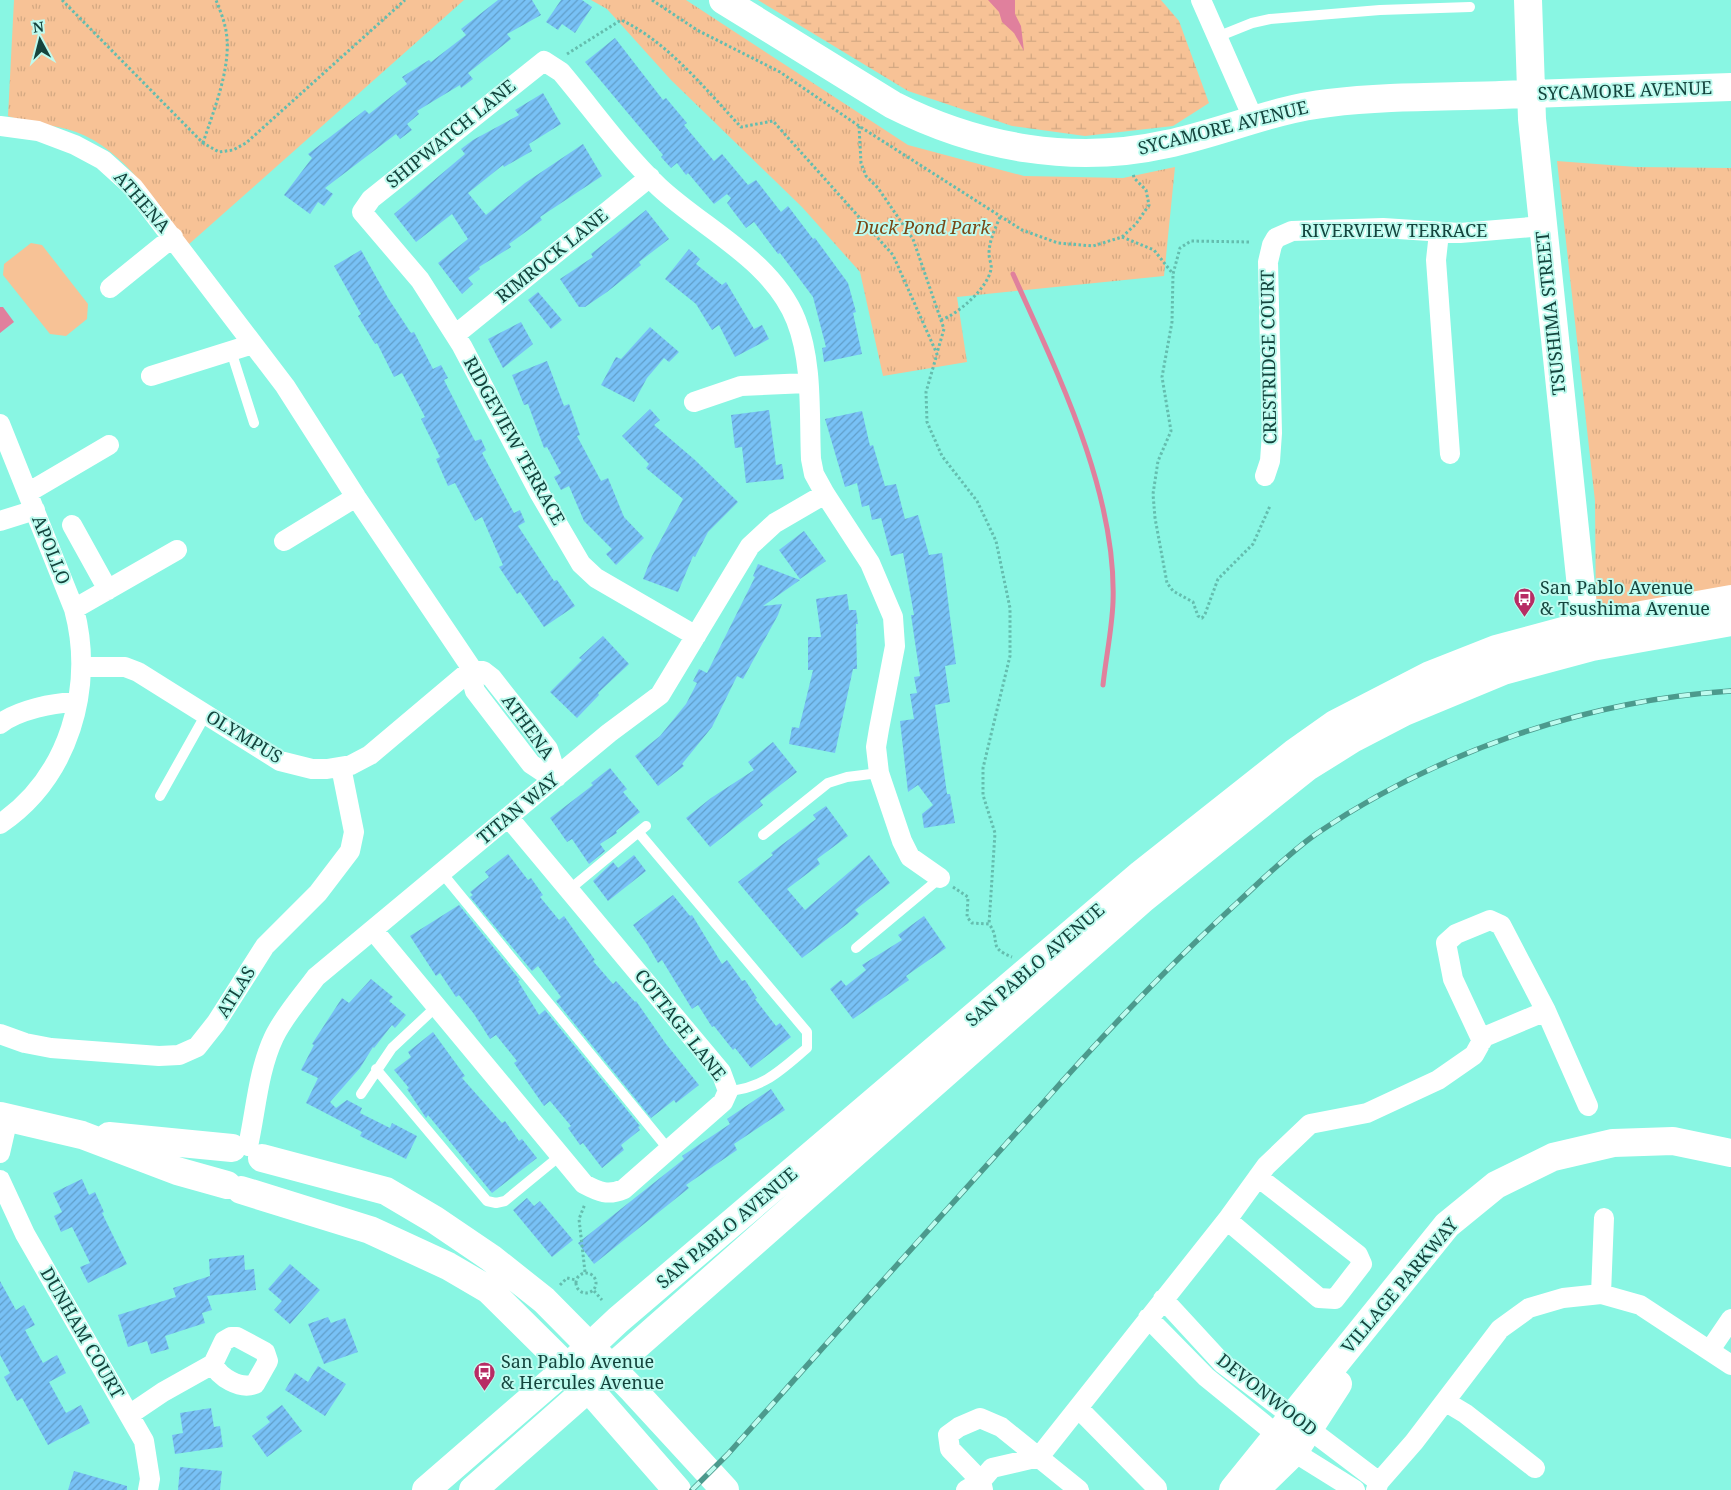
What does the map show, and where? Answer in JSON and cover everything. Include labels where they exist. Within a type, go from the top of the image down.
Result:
[{"type":"street","name":"SYCAMORE AVENUE","points":[[723,0],[893,105],[946,128],[1004,145],[1044,151],[1109,154],[1168,144],[1253,118],[1328,103],[1731,87]]},
{"type":"street","points":[[1201,0],[1253,118]]},
{"type":"street","name":"TSUSHIMA STREET","points":[[1528,0],[1530,94],[1585,625]]},
{"type":"street","points":[[549,63],[659,187],[747,258],[785,299],[796,320],[804,346],[811,459],[814,474],[870,563],[893,617],[895,646],[878,738],[879,773],[902,841],[910,857],[940,878]]},
{"type":"street","name":"SHIPWATCH LANE","points":[[362,212],[371,199],[549,63]]},
{"type":"street","name":"ATHENA","points":[[0,126],[52,135],[76,145],[103,160],[126,178],[173,237],[301,409],[356,497],[472,669],[483,671],[492,678],[548,749],[557,777]]},
{"type":"street","name":"RIMROCK LANE","points":[[455,335],[650,177]]},
{"type":"street","name":"RIDGEVIEW TERRACE","points":[[362,212],[420,280],[455,335],[540,494],[581,564],[596,578],[696,636]]},
{"type":"street","name":"RIVERVIEW TERRACE","points":[[1276,238],[1283,234],[1301,230],[1383,228],[1439,233],[1543,226]]},
{"type":"street","points":[[1439,233],[1436,260],[1450,454]]},
{"type":"street","name":"ATHENA","points":[[110,288],[173,237]]},
{"type":"street","name":"CRESTRIDGE COURT","points":[[1265,476],[1270,461],[1272,442],[1268,262],[1272,245],[1276,238]]},
{"type":"street","points":[[151,376],[253,344]]},
{"type":"street","points":[[694,402],[740,386],[807,383]]},
{"type":"street","name":"APOLLO","points":[[0,424],[74,609],[80,636],[82,667],[78,703],[70,731],[50,773],[30,798],[0,824]]},
{"type":"street","name":"APOLLO","points":[[32,501],[109,445]]},
{"type":"street","name":"TITAN WAY","points":[[247,1151],[262,1071],[275,1036],[316,977],[609,733],[660,695],[750,546],[775,523],[825,494]]},
{"type":"street","points":[[284,541],[356,497]]},
{"type":"street","points":[[0,521],[32,501]]},
{"type":"street","name":"APOLLO","points":[[72,525],[108,590]]},
{"type":"street","name":"APOLLO","points":[[74,609],[177,550]]},
{"type":"street","name":"SAN PABLO AVENUE","points":[[426,1490],[590,1346],[1141,874],[1294,753],[1335,724],[1430,675],[1496,649],[1585,625],[1731,599]]},
{"type":"street","name":"SAN PABLO AVENUE","points":[[472,1490],[1144,898],[1306,768],[1354,738],[1404,712],[1504,671],[1592,647],[1731,622]]},
{"type":"street","name":"OLYMPUS","points":[[82,667],[124,667],[138,672],[280,761],[312,769],[341,767],[361,760],[379,749],[472,669]]},
{"type":"street","points":[[0,724],[12,717],[37,709],[62,703],[78,703]]},
{"type":"street","name":"ATLAS","points":[[0,1034],[25,1043],[51,1048],[158,1056],[179,1055],[197,1047],[213,1028],[265,946],[315,897],[350,850],[354,832],[341,767]]},
{"type":"street","name":"COTTAGE LANE","points":[[508,817],[721,1072],[728,1091],[723,1102],[624,1189],[612,1194],[591,1188]]},
{"type":"street","points":[[1482,1041],[1453,980],[1446,943],[1456,934],[1490,920],[1501,925],[1546,1010],[1588,1106]]},
{"type":"street","points":[[373,930],[584,1184],[591,1188]]},
{"type":"street","points":[[1079,1490],[1039,1457],[1001,1427],[980,1418],[959,1427],[948,1435],[950,1449],[977,1487],[992,1468],[1039,1457],[1079,1409],[1148,1318],[1227,1220],[1266,1166],[1310,1124],[1367,1113],[1438,1080],[1474,1055],[1484,1037],[1546,1010]]},
{"type":"street","points":[[0,1153],[4,1117],[82,1135],[177,1171],[370,1230],[448,1266],[489,1290],[588,1388],[677,1490]]},
{"type":"street","points":[[82,1135],[143,1138],[247,1151],[386,1191],[435,1220],[499,1264],[538,1294],[633,1390],[725,1490]]},
{"type":"street","name":"VILLAGE PARKWAY","points":[[1255,1490],[1293,1433],[1447,1225],[1496,1185],[1553,1157],[1614,1143],[1673,1141],[1731,1153]]},
{"type":"street","points":[[234,1187],[256,1186],[261,1180],[264,1165],[247,1151]]},
{"type":"street","points":[[234,1187],[220,1171],[222,1158],[247,1151]]},
{"type":"street","name":"VILLAGE PARKWAY","points":[[1233,1490],[1293,1433],[1336,1386],[1458,1236],[1504,1198],[1558,1171],[1615,1158],[1672,1157],[1731,1170]]},
{"type":"street","points":[[1227,1220],[1319,1298],[1335,1299],[1362,1264],[1358,1255],[1258,1177]]},
{"type":"street","name":"DUNHAM COURT","points":[[0,1180],[25,1234],[144,1440],[150,1479],[148,1490]]},
{"type":"street","points":[[1601,1294],[1604,1218]]},
{"type":"street","points":[[1378,1486],[1446,1402],[1500,1329],[1529,1308],[1563,1298],[1601,1294],[1640,1305],[1731,1365]]},
{"type":"street","name":"DEVONWOOD","points":[[1163,1299],[1222,1363],[1293,1433],[1355,1490]]},
{"type":"street","name":"DEVONWOOD","points":[[1148,1318],[1206,1378],[1378,1486]]},
{"type":"street","points":[[1710,1350],[1731,1320]]},
{"type":"street","points":[[130,1415],[163,1392],[213,1364]]},
{"type":"street","points":[[1446,1402],[1466,1414],[1535,1468]]},
{"type":"street","points":[[1079,1409],[1157,1490]]},
{"type":"lane","points":[[1217,37],[1252,23],[1270,19],[1305,18],[1436,4],[1470,8]]},
{"type":"lane","points":[[231,351],[254,423]]},
{"type":"lane","points":[[160,796],[206,714]]},
{"type":"lane","points":[[763,835],[828,783],[847,777],[879,773]]},
{"type":"lane","points":[[570,889],[642,830],[807,1032],[807,1048],[772,1078],[747,1090],[728,1091]]},
{"type":"lane","points":[[442,873],[669,1150]]},
{"type":"lane","points":[[856,948],[940,878]]},
{"type":"lane","points":[[361,1094],[376,1069],[401,1038],[437,1006]]},
{"type":"lane","points":[[376,1069],[486,1201],[496,1203],[505,1201],[561,1155]]},
{"type":"path","points":[[62,0],[203,142],[219,152],[233,150],[246,143],[405,0]]},
{"type":"path","points":[[203,142],[220,92],[226,60],[226,27],[216,0]]},
{"type":"path","points":[[652,0],[697,30],[780,72],[859,126],[1000,217],[1022,230],[1058,243],[1093,246],[1122,237],[1136,224],[1149,205],[1146,190],[1134,178],[1133,173]]},
{"type":"path","points":[[549,63],[566,56],[621,20],[635,26],[684,67],[741,127],[773,121],[893,255],[937,354]]},
{"type":"path","points":[[859,126],[861,163],[866,176],[878,188],[913,239],[944,329],[926,392],[927,422],[942,456],[977,501],[996,541],[1010,608],[1010,656],[983,768],[983,795],[995,833],[989,924],[994,931],[995,946],[1000,952],[1014,958],[1027,972]]},
{"type":"path","points":[[941,320],[953,316],[978,294],[986,281],[991,269],[989,255],[991,239],[1000,217]]},
{"type":"path","points":[[1122,237],[1154,250],[1173,274]]},
{"type":"path","points":[[1249,242],[1191,241],[1180,248],[1173,274],[1172,322],[1162,377],[1170,431],[1158,461],[1153,494],[1154,510],[1166,583],[1174,592],[1193,602],[1198,616],[1202,618],[1205,614],[1218,579],[1252,544],[1270,506]]},
{"type":"path","points":[[940,878],[968,897],[968,917],[972,923],[989,924]]},
{"type":"path","points":[[585,1272],[579,1219],[591,1188]]},
{"type":"path","points":[[585,1272],[576,1280],[576,1286],[581,1292],[594,1291]]},
{"type":"path","points":[[585,1272],[592,1274],[597,1280],[594,1291]]},
{"type":"path","points":[[554,1290],[567,1278],[576,1280]]},
{"type":"path","points":[[594,1291],[602,1300]]},
{"type":"green space","points":[[14,0],[464,0],[188,245],[139,180],[110,151],[94,140],[76,132],[8,116]]},
{"type":"green space","name":"Duck Pond Park","points":[[591,0],[686,0],[908,145],[1024,176],[1123,178],[1175,167],[1164,276],[957,297],[967,362],[883,376],[860,272],[802,207],[671,80],[607,9]]},
{"type":"green space","points":[[758,0],[1161,0],[1179,21],[1209,103],[1173,126],[1085,136],[1012,126],[908,91]]},
{"type":"green space","points":[[1557,161],[1636,167],[1731,168],[1731,621],[1596,621],[1595,501]]},
{"type":"green space","points":[[31,243],[42,245],[88,304],[87,319],[66,336],[50,334],[3,275],[4,264]]},
{"type":"shaded area","points":[[988,0],[1015,0],[1015,14],[1021,26],[1024,51],[1014,33],[1002,22],[999,12]]},
{"type":"shaded area","points":[[0,307],[3,307],[14,322],[0,333]]},
{"type":"building","points":[[498,0],[532,0],[541,15],[507,34],[511,39],[468,73],[473,79],[461,88],[460,85],[417,111],[419,114],[407,124],[412,130],[400,139],[396,134],[325,188],[333,194],[324,206],[318,202],[310,214],[284,195],[312,158],[308,154],[365,110],[369,114],[407,84],[402,77],[429,60],[431,62],[466,35],[461,29]]},
{"type":"building","points":[[561,0],[582,0],[592,7],[575,33],[562,24],[558,30],[546,22]]},
{"type":"building","points":[[615,38],[663,100],[666,98],[687,123],[684,125],[714,161],[722,154],[748,185],[756,180],[781,212],[788,206],[813,239],[815,238],[848,283],[856,312],[853,313],[862,354],[824,362],[822,348],[826,347],[813,297],[780,253],[778,254],[754,222],[746,228],[727,203],[731,198],[727,194],[714,204],[677,163],[671,168],[661,157],[663,155],[585,62]]},
{"type":"building","points":[[543,93],[561,124],[529,144],[532,151],[504,167],[503,165],[468,193],[486,215],[525,183],[583,144],[602,176],[540,217],[542,220],[509,244],[511,247],[479,267],[480,269],[468,278],[473,284],[462,294],[438,263],[468,239],[452,214],[416,242],[394,214],[465,154],[461,149],[473,140],[519,115],[515,110]]},
{"type":"building","points":[[646,210],[669,239],[639,262],[641,265],[607,292],[585,307],[579,307],[560,279],[593,257],[591,254]]},
{"type":"building","points":[[689,249],[700,259],[696,264],[722,285],[726,282],[754,329],[762,325],[769,339],[735,357],[719,325],[712,330],[696,304],[665,279]]},
{"type":"building","points":[[361,250],[388,298],[411,333],[414,332],[433,369],[441,365],[448,378],[444,380],[475,441],[481,439],[486,450],[482,453],[514,513],[520,510],[525,522],[518,526],[554,581],[557,580],[575,606],[544,627],[520,592],[517,594],[499,567],[503,565],[482,517],[475,521],[455,483],[448,486],[436,459],[440,457],[421,419],[425,417],[402,373],[394,377],[377,343],[375,344],[358,316],[361,314],[334,266]]},
{"type":"building","points":[[538,292],[562,320],[551,329],[528,300]]},
{"type":"building","points":[[521,322],[533,344],[503,368],[488,339]]},
{"type":"building","points":[[650,327],[679,352],[669,362],[664,358],[647,378],[634,402],[601,385],[616,357],[621,359]]},
{"type":"building","points":[[547,361],[564,406],[569,404],[580,435],[577,436],[601,481],[608,478],[624,517],[644,538],[616,565],[606,554],[612,549],[584,521],[569,486],[561,490],[554,477],[561,473],[547,447],[544,448],[528,404],[524,405],[512,375]]},
{"type":"building","points":[[650,409],[660,420],[654,425],[695,460],[738,502],[708,532],[695,557],[693,556],[678,592],[643,579],[652,556],[683,499],[646,468],[649,464],[622,436]]},
{"type":"building","points":[[769,410],[776,465],[782,464],[784,479],[746,483],[742,447],[735,448],[731,415]]},
{"type":"building","points":[[862,411],[870,446],[873,445],[885,486],[896,484],[905,519],[918,515],[929,555],[942,553],[956,664],[945,666],[950,702],[935,705],[947,794],[950,794],[955,823],[924,828],[922,814],[933,805],[918,785],[908,792],[900,721],[914,719],[910,694],[917,693],[914,677],[920,676],[911,615],[914,615],[903,553],[891,556],[881,518],[872,520],[869,505],[862,507],[857,483],[845,487],[825,419]]},
{"type":"building","points":[[804,531],[826,561],[800,579],[779,550]]},
{"type":"building","points":[[758,564],[800,580],[763,606],[782,604],[778,615],[743,679],[737,676],[712,727],[682,764],[684,766],[658,786],[635,756],[660,736],[686,704],[697,683],[693,681],[699,669],[707,673],[755,577],[753,576]]},
{"type":"building","points":[[847,594],[849,610],[856,610],[858,624],[856,624],[857,669],[853,669],[835,753],[789,744],[792,727],[799,728],[813,670],[808,670],[808,637],[821,637],[816,599]]},
{"type":"building","points":[[603,636],[629,664],[598,693],[599,695],[577,718],[550,692],[582,660],[579,658]]},
{"type":"building","points":[[773,742],[797,772],[760,801],[763,805],[710,847],[686,818],[711,798],[754,770],[748,762]]},
{"type":"building","points":[[610,768],[627,789],[623,792],[640,812],[616,831],[617,833],[600,844],[605,851],[589,864],[572,839],[567,842],[550,818],[593,785],[591,783]]},
{"type":"building","points":[[826,806],[848,836],[817,859],[820,864],[787,889],[805,910],[869,855],[890,883],[855,910],[859,914],[802,958],[738,882],[773,855],[771,853],[816,819],[813,815]]},
{"type":"building","points":[[508,854],[528,880],[531,878],[543,895],[540,897],[559,920],[564,916],[595,960],[593,961],[613,984],[616,981],[636,1001],[666,1044],[699,1085],[676,1103],[674,1100],[651,1118],[556,1001],[561,997],[538,966],[532,971],[470,897],[473,895],[470,892],[489,877],[485,872]]},
{"type":"building","points":[[634,855],[646,871],[608,901],[593,881],[613,862],[618,868]]},
{"type":"building","points":[[673,895],[690,916],[692,915],[722,964],[727,960],[742,981],[745,980],[757,998],[755,999],[776,1026],[780,1023],[791,1037],[751,1068],[735,1048],[733,1050],[714,1026],[712,1027],[698,1005],[692,1009],[662,960],[658,963],[633,925]]},
{"type":"building","points":[[459,905],[520,980],[518,981],[539,1015],[545,1010],[640,1126],[638,1127],[640,1130],[621,1145],[624,1150],[602,1168],[583,1143],[580,1145],[568,1128],[571,1126],[550,1101],[544,1106],[514,1063],[517,1061],[496,1035],[490,1039],[459,995],[456,997],[440,973],[436,976],[410,936]]},
{"type":"building","points":[[924,916],[946,948],[906,976],[909,980],[853,1019],[830,989],[841,980],[846,986],[866,970],[862,965],[902,940],[898,935]]},
{"type":"building","points":[[371,979],[393,997],[389,1001],[406,1015],[395,1028],[392,1025],[373,1047],[360,1068],[330,1102],[336,1108],[347,1100],[362,1108],[360,1113],[390,1128],[392,1123],[417,1136],[406,1159],[360,1136],[362,1132],[306,1103],[318,1078],[301,1070],[314,1045],[312,1044],[342,998],[349,1003]]},
{"type":"building","points":[[433,1032],[465,1076],[462,1078],[502,1123],[505,1121],[519,1141],[522,1139],[537,1158],[492,1193],[428,1115],[426,1118],[407,1089],[409,1088],[394,1070],[411,1057],[408,1052]]},
{"type":"building","points":[[771,1089],[785,1110],[734,1144],[737,1150],[686,1185],[689,1188],[594,1264],[578,1243],[684,1159],[682,1156],[730,1124],[727,1119]]},
{"type":"building","points":[[82,1179],[89,1195],[95,1192],[104,1212],[102,1213],[127,1264],[88,1283],[80,1267],[90,1263],[72,1227],[61,1232],[54,1216],[62,1212],[53,1193]]},
{"type":"building","points":[[527,1198],[534,1206],[540,1201],[573,1240],[552,1257],[513,1210]]},
{"type":"building","points":[[244,1255],[245,1270],[254,1269],[256,1290],[207,1296],[212,1310],[202,1313],[205,1323],[165,1336],[169,1349],[151,1354],[147,1341],[128,1347],[118,1315],[176,1297],[173,1288],[210,1276],[209,1259]]},
{"type":"building","points":[[290,1264],[320,1290],[290,1324],[274,1310],[282,1301],[268,1289]]},
{"type":"building","points":[[0,1281],[16,1310],[24,1305],[35,1325],[25,1330],[43,1363],[57,1355],[66,1373],[49,1382],[66,1413],[81,1405],[90,1423],[48,1445],[22,1398],[17,1401],[4,1377],[10,1373],[0,1355]]},
{"type":"building","points":[[328,1317],[331,1323],[345,1318],[358,1352],[324,1364],[308,1324]]},
{"type":"building","points":[[318,1366],[346,1384],[325,1416],[285,1390],[295,1373],[308,1382]]},
{"type":"building","points":[[282,1405],[302,1431],[267,1457],[252,1436],[270,1422],[266,1417]]},
{"type":"building","points":[[211,1408],[214,1427],[220,1426],[223,1447],[175,1454],[172,1435],[183,1433],[180,1413]]},
{"type":"building","points":[[180,1467],[222,1471],[220,1490],[178,1490]]},
{"type":"building","points":[[74,1471],[127,1486],[127,1490],[68,1490]]},
{"type":"waterway","points":[[1013,274],[1048,351],[1081,434],[1095,476],[1105,518],[1112,560],[1113,602],[1103,685]]},
{"type":"railway","points":[[692,1490],[728,1454],[1113,1026],[1211,927],[1276,867],[1316,834],[1362,805],[1411,779],[1462,756],[1514,736],[1568,719],[1622,706],[1677,696],[1731,691]]},
{"type":"place","name":"San Pablo Avenue & Tsushima Avenue","points":[[1524,617]]},
{"type":"place","name":"San Pablo Avenue & Hercules Avenue","points":[[485,1391]]}]
